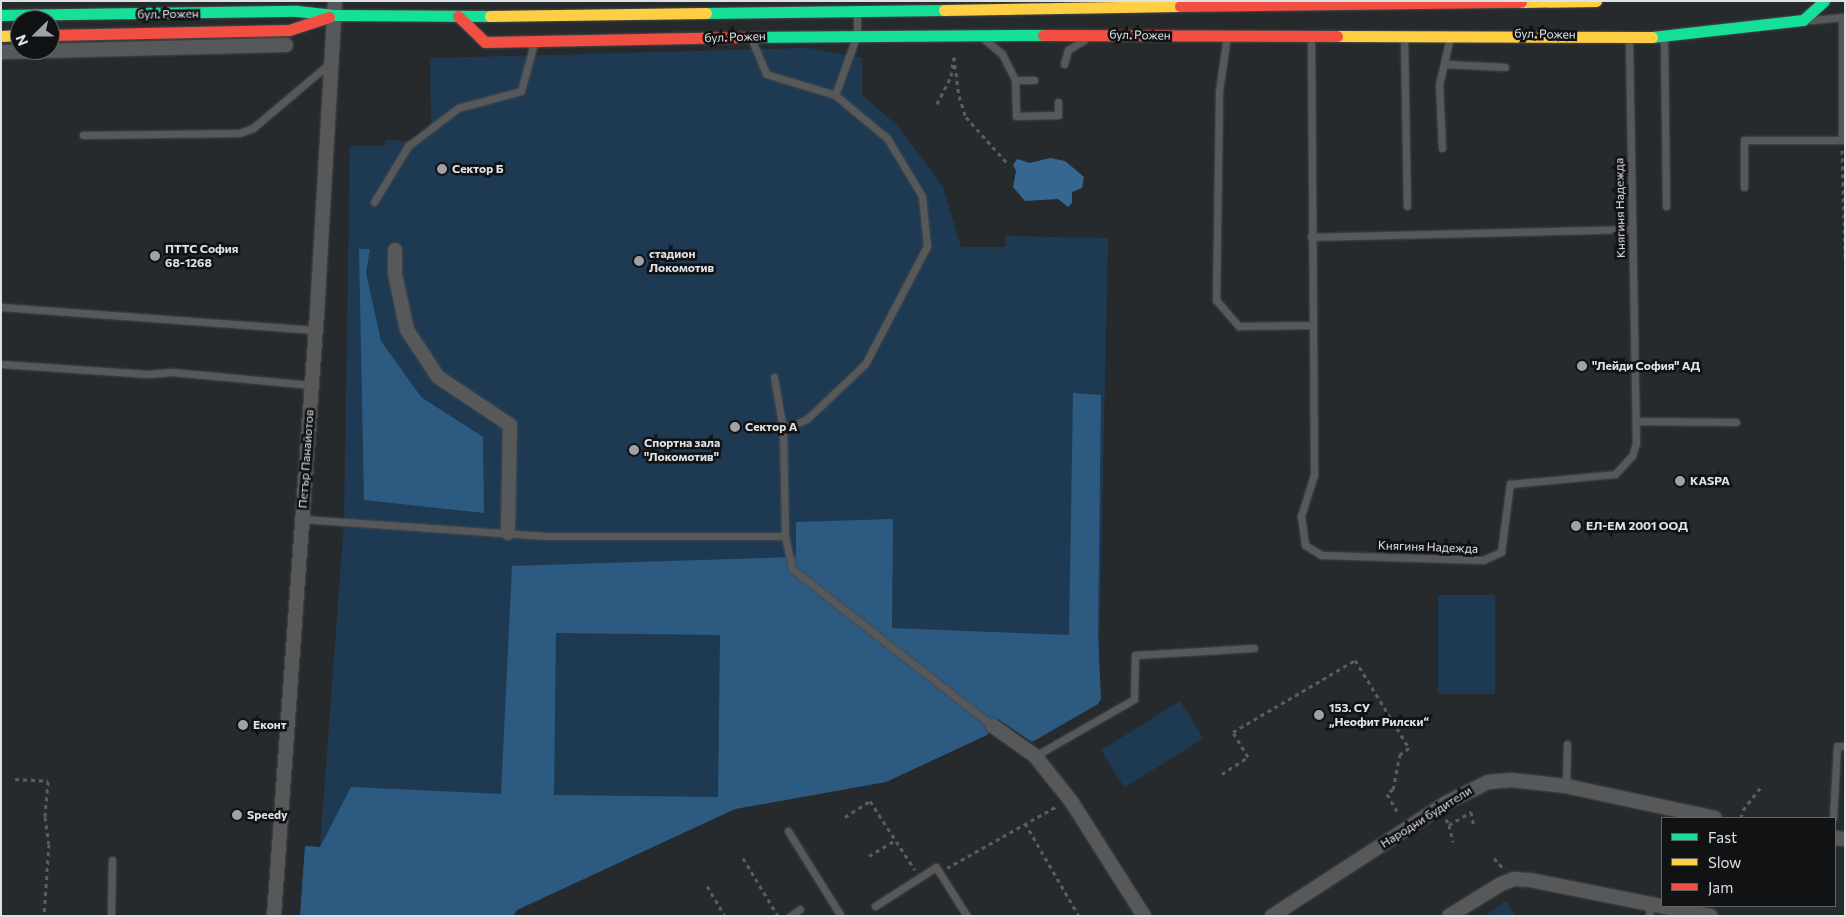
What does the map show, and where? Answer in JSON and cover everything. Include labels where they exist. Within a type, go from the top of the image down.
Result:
[{"type":"main road","name":"бул. Рожен","points":[[1,15],[298,11],[334,16],[458,16],[857,10],[1131,3],[1596,1]]},
{"type":"main road","points":[[1803,20],[1824,1]]},
{"type":"main road","name":"бул. Рожен","points":[[60,35],[289,30],[334,16]]},
{"type":"main road","name":"бул. Рожен","points":[[458,16],[486,42],[534,43],[857,34],[982,37],[1404,34],[1628,35],[1664,37],[1803,20]]},
{"type":"street","name":"Петър Панайотов","points":[[274,916],[315,330],[335,1]]},
{"type":"street","points":[[1,52],[286,45]]},
{"type":"street","points":[[394,250],[395,274],[407,330],[438,377],[510,425],[508,533]]},
{"type":"street","points":[[993,726],[1035,756],[1071,801],[1144,916]]},
{"type":"street","name":"Народни будители","points":[[1272,916],[1438,808],[1488,782],[1511,780],[1566,786],[1710,817]]},
{"type":"street","points":[[1449,916],[1514,879],[1530,880],[1650,910],[1710,916]]},
{"type":"lane","points":[[835,95],[857,34],[857,10]]},
{"type":"lane","points":[[1744,187],[1744,140],[1842,140],[1842,17],[1803,20]]},
{"type":"lane","points":[[1404,34],[1407,206]]},
{"type":"lane","points":[[1442,148],[1439,85],[1450,34]]},
{"type":"lane","points":[[1064,64],[1068,50],[1093,35]]},
{"type":"lane","name":"Княгиня Надежда","points":[[1311,35],[1311,325],[1314,475],[1301,516],[1305,545],[1321,555],[1483,560],[1494,558],[1501,552],[1510,484],[1615,474],[1632,456],[1636,444],[1628,35]]},
{"type":"lane","points":[[750,36],[766,74],[835,95],[887,138],[922,196],[927,246],[865,364],[807,419],[784,429]]},
{"type":"lane","points":[[1227,36],[1219,91],[1216,300],[1239,326],[1311,325]]},
{"type":"lane","points":[[982,37],[1002,54],[1016,80],[1016,116],[1058,115],[1058,102]]},
{"type":"lane","points":[[1664,37],[1666,206]]},
{"type":"lane","points":[[374,202],[408,146],[451,113],[458,108],[521,91],[534,43]]},
{"type":"lane","points":[[83,135],[239,133],[253,128],[331,62]]},
{"type":"lane","points":[[1444,64],[1505,67]]},
{"type":"lane","points":[[1016,80],[1034,80]]},
{"type":"lane","points":[[1311,237],[1632,229]]},
{"type":"lane","points":[[1,307],[315,330]]},
{"type":"lane","points":[[1,364],[148,374],[172,372],[311,385]]},
{"type":"lane","points":[[774,377],[784,429],[785,536],[792,570],[993,726]]},
{"type":"lane","points":[[1636,421],[1736,422]]},
{"type":"lane","points":[[302,519],[545,536],[785,536]]},
{"type":"lane","points":[[1035,756],[1134,699],[1135,655],[1254,648]]},
{"type":"lane","points":[[1566,786],[1567,744]]},
{"type":"lane","points":[[1833,817],[1837,746],[1845,746]]},
{"type":"lane","points":[[788,831],[840,916]]},
{"type":"lane","points":[[111,916],[112,860]]},
{"type":"lane","points":[[875,906],[936,867],[967,916]]},
{"type":"lane","points":[[790,916],[800,909]]},
{"type":"path","points":[[937,104],[951,76],[954,57],[966,117],[1008,164]]},
{"type":"path","points":[[1842,140],[1845,257]]},
{"type":"path","points":[[1222,774],[1248,757],[1233,732],[1355,660],[1409,748],[1400,754],[1393,789],[1387,794],[1397,811]]},
{"type":"path","points":[[15,779],[48,781],[45,817],[49,844],[44,916]]},
{"type":"path","points":[[1742,817],[1743,810],[1762,786]]},
{"type":"path","points":[[845,818],[870,801],[920,878]]},
{"type":"path","points":[[940,873],[1052,808]]},
{"type":"path","points":[[1438,808],[1450,825],[1453,842]]},
{"type":"path","points":[[1450,825],[1470,812],[1474,828]]},
{"type":"path","points":[[1025,823],[1080,916]]},
{"type":"path","points":[[869,856],[896,840]]},
{"type":"path","points":[[743,858],[778,916]]},
{"type":"path","points":[[707,886],[725,916]]},
{"type":"shaded area","points":[[809,48],[862,58],[862,95],[898,126],[943,187],[961,247],[1005,247],[1005,236],[1108,238],[1098,704],[1032,742],[998,719],[987,735],[886,782],[735,809],[517,910],[409,916],[300,916],[305,846],[320,847],[344,522],[350,146],[385,146],[385,140],[410,141],[431,125],[430,58]]},
{"type":"shaded area","points":[[1050,158],[1065,161],[1084,177],[1082,188],[1072,192],[1072,203],[1068,207],[1058,199],[1025,201],[1013,187],[1016,171],[1013,165],[1017,159],[1030,163]]},
{"type":"shaded area","points":[[359,249],[370,249],[366,273],[381,341],[421,397],[483,437],[484,513],[364,500]]},
{"type":"shaded area","points":[[1073,393],[1101,395],[1098,636],[1101,699],[1098,704],[1032,742],[998,719],[987,735],[886,782],[735,809],[517,910],[513,916],[300,916],[305,846],[320,847],[351,787],[501,794],[512,566],[796,557],[796,522],[893,519],[892,628],[1069,635]],"holes":[[[556,633],[720,635],[718,797],[554,795]]]},
{"type":"shaded area","points":[[1438,595],[1495,595],[1495,694],[1438,694]]},
{"type":"shaded area","points":[[1180,701],[1203,738],[1124,788],[1101,750]]},
{"type":"shaded area","points":[[1506,901],[1516,916],[1484,916]]},
{"type":"traffic: fast","points":[[1652,37],[1803,20],[1824,1]]},
{"type":"traffic: fast","points":[[706,13],[944,10]]},
{"type":"traffic: fast","points":[[1,15],[297,11],[334,15],[490,16]]},
{"type":"traffic: fast","points":[[743,37],[1043,35]]},
{"type":"traffic: slow","points":[[1521,2],[1596,1]]},
{"type":"traffic: slow","points":[[944,10],[1180,6]]},
{"type":"traffic: slow","points":[[490,16],[706,13]]},
{"type":"traffic: slow","points":[[1,36],[10,36]]},
{"type":"traffic: slow","points":[[1337,36],[1652,37]]},
{"type":"traffic: jam","points":[[1180,6],[1521,2]]},
{"type":"traffic: jam","points":[[458,16],[485,42],[743,37]]},
{"type":"traffic: jam","points":[[60,35],[289,30],[329,17]]},
{"type":"traffic: jam","points":[[1043,35],[1337,36]]},
{"type":"place","name":"Сектор Б","points":[[442,169]]},
{"type":"place","name":"ПТТС София 68-1268","points":[[155,256]]},
{"type":"place","name":"стадион Локомотив","points":[[639,261]]},
{"type":"place","name":"\"Лейди София\" АД","points":[[1582,366]]},
{"type":"place","name":"Сектор А","points":[[735,427]]},
{"type":"place","name":"Спортна зала \"Локомотив\"","points":[[634,450]]},
{"type":"place","name":"KASPA","points":[[1680,481]]},
{"type":"place","name":"ЕЛ-ЕМ 2001 ООД","points":[[1576,526]]},
{"type":"place","name":"153. СУ „Неофит Рилски“","points":[[1319,715]]},
{"type":"place","name":"Еконт","points":[[243,725]]},
{"type":"place","name":"Speedy","points":[[237,815]]}]
